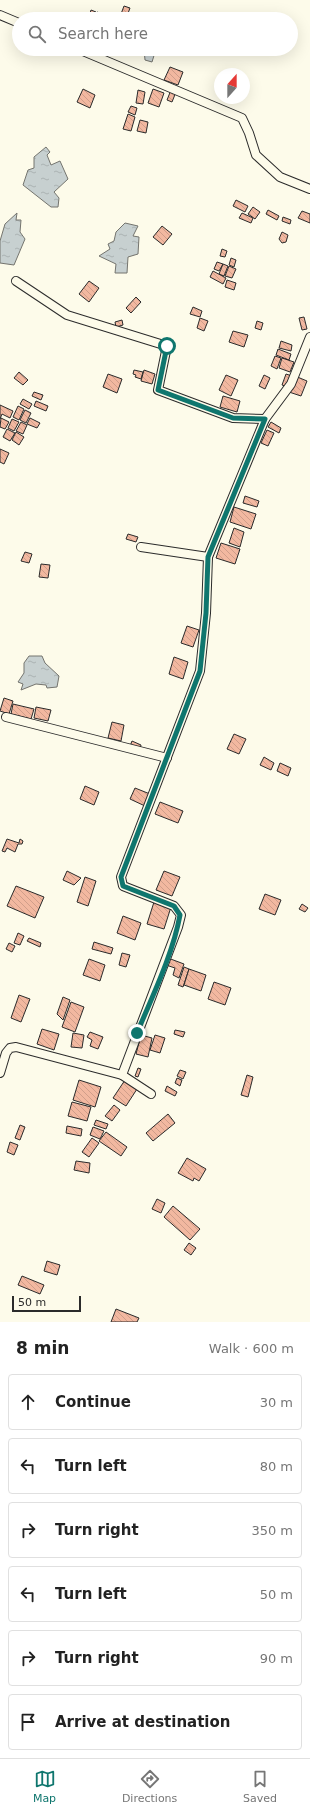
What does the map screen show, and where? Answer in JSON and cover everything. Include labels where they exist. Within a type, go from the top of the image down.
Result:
[{"type":"street","points":[[0,15],[12,20]]},
{"type":"street","points":[[95,56],[242,118],[250,133],[256,155],[280,177],[310,189]]},
{"type":"street","points":[[16,281],[67,314],[167,346],[158,390],[233,418],[265,419]]},
{"type":"street","points":[[122,1075],[173,942],[180,915],[174,906],[123,886],[121,877],[200,671],[206,613],[208,557],[265,419],[291,384],[310,337]]},
{"type":"street","points":[[141,547],[208,557]]},
{"type":"street","points":[[6,717],[167,758]]},
{"type":"street","points":[[0,1073],[6,1052],[10,1048],[16,1047],[122,1075],[151,1094]]},
{"type":"water","points":[[145,56],[154,56],[152,62],[145,60]]},
{"type":"water","points":[[46,147],[50,152],[47,155],[51,165],[60,161],[68,179],[54,192],[59,198],[58,207],[51,207],[23,185],[28,170],[34,168],[34,157]]},
{"type":"water","points":[[17,213],[16,220],[21,220],[20,232],[25,239],[14,265],[0,263],[0,241],[5,224]]},
{"type":"water","points":[[125,223],[138,226],[133,236],[139,237],[138,254],[128,257],[127,273],[115,273],[116,264],[99,256],[110,249],[108,244],[114,241],[116,232]]},
{"type":"water","points":[[29,656],[42,656],[45,663],[59,676],[57,687],[47,688],[46,685],[36,684],[21,690],[23,684],[18,682],[24,673],[24,663]]},
{"type":"building","points":[[124,6],[130,8],[128,12],[122,12]]},
{"type":"building","points":[[170,67],[183,72],[178,85],[164,80]]},
{"type":"building","points":[[83,89],[95,95],[90,108],[77,102]]},
{"type":"building","points":[[153,89],[164,93],[159,107],[148,103]]},
{"type":"building","points":[[138,90],[145,92],[143,104],[136,103]]},
{"type":"building","points":[[171,90],[176,92],[172,102],[167,100]]},
{"type":"building","points":[[131,106],[137,108],[135,115],[128,112]]},
{"type":"building","points":[[128,114],[135,117],[131,131],[123,129]]},
{"type":"building","points":[[140,120],[148,122],[146,133],[137,131]]},
{"type":"building","points":[[236,200],[248,206],[245,212],[233,206]]},
{"type":"building","points":[[253,207],[260,212],[255,219],[248,214]]},
{"type":"building","points":[[268,210],[279,216],[277,220],[266,214]]},
{"type":"building","points":[[302,211],[310,214],[310,223],[298,218]]},
{"type":"building","points":[[242,213],[253,218],[251,223],[239,218]]},
{"type":"building","points":[[283,217],[291,220],[290,224],[282,221]]},
{"type":"building","points":[[162,226],[172,234],[163,245],[153,237]]},
{"type":"building","points":[[282,232],[288,235],[286,242],[282,243],[279,239]]},
{"type":"building","points":[[222,249],[227,251],[225,257],[220,256]]},
{"type":"building","points":[[231,258],[236,260],[234,267],[229,265]]},
{"type":"building","points":[[217,262],[223,264],[219,271],[214,269]]},
{"type":"building","points":[[223,264],[228,266],[224,276],[219,274]]},
{"type":"building","points":[[229,266],[236,269],[232,278],[225,276]]},
{"type":"building","points":[[213,271],[226,278],[223,284],[210,277]]},
{"type":"building","points":[[227,280],[236,283],[234,290],[225,287]]},
{"type":"building","points":[[89,281],[99,288],[89,302],[79,294]]},
{"type":"building","points":[[136,297],[141,302],[131,313],[126,308]]},
{"type":"building","points":[[193,307],[202,311],[200,317],[190,314]]},
{"type":"building","points":[[304,317],[307,329],[302,330],[299,318]]},
{"type":"building","points":[[200,318],[208,321],[204,331],[197,328]]},
{"type":"building","points":[[122,320],[123,325],[116,327],[115,322]]},
{"type":"building","points":[[257,321],[263,323],[261,330],[255,328]]},
{"type":"building","points":[[233,331],[248,335],[244,347],[229,342]]},
{"type":"building","points":[[281,341],[292,345],[291,351],[279,348]]},
{"type":"building","points":[[278,349],[291,354],[289,360],[276,355]]},
{"type":"building","points":[[275,356],[281,358],[277,369],[271,366]]},
{"type":"building","points":[[282,358],[294,362],[290,372],[279,368]]},
{"type":"building","points":[[134,370],[143,372],[141,379],[135,377],[136,375],[133,374]]},
{"type":"building","points":[[144,370],[155,374],[152,384],[141,381]]},
{"type":"building","points":[[19,372],[28,380],[23,385],[14,378]]},
{"type":"building","points":[[108,374],[122,379],[117,393],[103,387]]},
{"type":"building","points":[[286,374],[292,376],[288,387],[282,385]]},
{"type":"building","points":[[226,375],[238,380],[231,396],[219,390]]},
{"type":"building","points":[[264,375],[270,378],[265,389],[259,386]]},
{"type":"building","points":[[295,376],[307,381],[301,396],[289,392]]},
{"type":"building","points":[[34,392],[43,395],[41,400],[32,396]]},
{"type":"building","points":[[223,396],[240,401],[237,412],[220,407]]},
{"type":"building","points":[[23,399],[32,404],[29,409],[20,404]]},
{"type":"building","points":[[36,401],[48,406],[46,411],[34,406]]},
{"type":"building","points":[[0,405],[13,411],[10,418],[2,414],[0,419]]},
{"type":"building","points":[[18,406],[24,409],[19,420],[13,417]]},
{"type":"building","points":[[25,410],[31,413],[26,423],[20,420]]},
{"type":"building","points":[[1,418],[9,422],[5,429],[0,427]]},
{"type":"building","points":[[30,418],[40,423],[37,428],[27,424]]},
{"type":"building","points":[[12,419],[19,422],[14,431],[8,428]]},
{"type":"building","points":[[21,422],[27,425],[23,434],[16,431]]},
{"type":"building","points":[[271,422],[281,428],[279,433],[268,427]]},
{"type":"building","points":[[7,429],[15,433],[10,441],[3,437]]},
{"type":"building","points":[[267,430],[274,433],[268,446],[261,443]]},
{"type":"building","points":[[16,432],[24,437],[19,445],[12,440]]},
{"type":"building","points":[[0,449],[9,453],[4,464],[0,462]]},
{"type":"building","points":[[245,496],[259,501],[257,507],[243,503]]},
{"type":"building","points":[[234,507],[256,514],[251,529],[230,522]]},
{"type":"building","points":[[234,528],[244,532],[240,547],[229,543]]},
{"type":"building","points":[[128,534],[138,537],[136,542],[126,539]]},
{"type":"building","points":[[221,543],[240,549],[235,564],[216,558]]},
{"type":"building","points":[[25,552],[32,554],[29,563],[21,561]]},
{"type":"building","points":[[41,564],[50,565],[48,578],[39,577]]},
{"type":"building","points":[[187,626],[199,630],[193,647],[181,643]]},
{"type":"building","points":[[174,657],[188,662],[183,679],[169,674]]},
{"type":"building","points":[[4,698],[13,701],[9,714],[0,711]]},
{"type":"building","points":[[13,704],[34,709],[31,719],[11,714]]},
{"type":"building","points":[[36,707],[51,710],[48,721],[34,718]]},
{"type":"building","points":[[112,722],[124,725],[121,741],[108,738]]},
{"type":"building","points":[[234,734],[246,739],[239,754],[227,749]]},
{"type":"building","points":[[132,741],[141,745],[140,750],[130,746]]},
{"type":"building","points":[[264,757],[274,763],[271,770],[260,765]]},
{"type":"building","points":[[280,763],[291,768],[288,776],[277,771]]},
{"type":"building","points":[[85,786],[99,792],[94,805],[80,799]]},
{"type":"building","points":[[135,788],[150,794],[145,806],[130,799]]},
{"type":"building","points":[[160,802],[183,811],[178,823],[155,814]]},
{"type":"building","points":[[7,839],[19,843],[20,839],[23,841],[22,844],[18,844],[15,852],[7,848],[5,852],[2,851]]},
{"type":"building","points":[[67,871],[81,878],[74,885],[63,880]]},
{"type":"building","points":[[164,871],[180,877],[172,896],[156,890]]},
{"type":"building","points":[[85,877],[96,881],[88,906],[77,902]]},
{"type":"building","points":[[16,886],[44,897],[35,918],[7,906]]},
{"type":"building","points":[[265,894],[281,900],[275,915],[259,909]]},
{"type":"building","points":[[154,902],[171,907],[164,929],[147,924]]},
{"type":"building","points":[[302,904],[308,908],[305,912],[299,909]]},
{"type":"building","points":[[123,916],[141,923],[135,940],[117,933]]},
{"type":"building","points":[[18,933],[24,936],[20,945],[14,943]]},
{"type":"building","points":[[29,938],[41,943],[40,947],[27,941]]},
{"type":"building","points":[[94,942],[113,948],[111,954],[92,949]]},
{"type":"building","points":[[9,943],[15,946],[12,952],[6,949]]},
{"type":"building","points":[[122,953],[130,955],[126,967],[119,965]]},
{"type":"building","points":[[168,958],[184,964],[179,978],[173,975],[175,968],[166,965]]},
{"type":"building","points":[[89,959],[105,965],[100,981],[83,975]]},
{"type":"building","points":[[184,967],[189,969],[183,987],[178,985]]},
{"type":"building","points":[[189,969],[206,975],[201,991],[184,985]]},
{"type":"building","points":[[214,982],[231,988],[225,1005],[208,999]]},
{"type":"building","points":[[19,995],[30,999],[21,1022],[11,1018]]},
{"type":"building","points":[[63,997],[70,1000],[63,1020],[57,1014]]},
{"type":"building","points":[[71,1002],[84,1007],[75,1032],[62,1027]]},
{"type":"building","points":[[42,1029],[59,1034],[54,1050],[37,1044]]},
{"type":"building","points":[[175,1030],[185,1032],[183,1037],[174,1034]]},
{"type":"building","points":[[90,1032],[103,1037],[98,1049],[90,1046],[92,1040],[87,1037]]},
{"type":"building","points":[[73,1033],[84,1035],[82,1048],[71,1047]]},
{"type":"building","points":[[141,1035],[152,1038],[148,1057],[136,1054]]},
{"type":"building","points":[[155,1035],[165,1038],[160,1053],[150,1050]]},
{"type":"building","points":[[138,1068],[141,1069],[138,1077],[135,1076]]},
{"type":"building","points":[[180,1070],[186,1072],[183,1079],[177,1076]]},
{"type":"building","points":[[247,1075],[253,1077],[248,1097],[241,1095]]},
{"type":"building","points":[[177,1078],[182,1080],[180,1086],[175,1083]]},
{"type":"building","points":[[79,1080],[101,1087],[95,1107],[73,1100]]},
{"type":"building","points":[[125,1080],[137,1089],[126,1106],[113,1098]]},
{"type":"building","points":[[167,1086],[177,1092],[175,1096],[165,1091]]},
{"type":"building","points":[[72,1102],[91,1107],[87,1121],[68,1116]]},
{"type":"building","points":[[114,1105],[120,1110],[112,1121],[105,1116]]},
{"type":"building","points":[[168,1114],[175,1123],[153,1141],[146,1133]]},
{"type":"building","points":[[96,1120],[108,1124],[106,1129],[94,1125]]},
{"type":"building","points":[[20,1125],[25,1127],[20,1140],[15,1138]]},
{"type":"building","points":[[67,1126],[82,1129],[81,1136],[66,1133]]},
{"type":"building","points":[[93,1127],[104,1131],[100,1139],[90,1135]]},
{"type":"building","points":[[106,1132],[127,1147],[121,1156],[99,1141]]},
{"type":"building","points":[[92,1138],[99,1143],[89,1157],[82,1152]]},
{"type":"building","points":[[10,1142],[18,1145],[14,1155],[7,1152]]},
{"type":"building","points":[[187,1158],[206,1169],[199,1181],[194,1178],[193,1181],[178,1173]]},
{"type":"building","points":[[76,1161],[90,1163],[89,1173],[74,1170]]},
{"type":"building","points":[[157,1199],[165,1203],[161,1213],[152,1209]]},
{"type":"building","points":[[173,1206],[200,1229],[190,1240],[164,1217]]},
{"type":"building","points":[[189,1243],[196,1248],[191,1255],[184,1250]]},
{"type":"building","points":[[47,1261],[60,1265],[57,1275],[44,1271]]},
{"type":"building","points":[[22,1276],[44,1285],[40,1294],[18,1285]]},
{"type":"building","points":[[116,1309],[139,1318],[137,1322],[111,1322]]},
{"type":"route","points":[[137,1033],[160,978],[178,927],[180,915],[174,906],[127,889],[123,886],[121,877],[200,671],[206,613],[208,557],[265,419],[233,418],[158,390],[167,346]]}]
